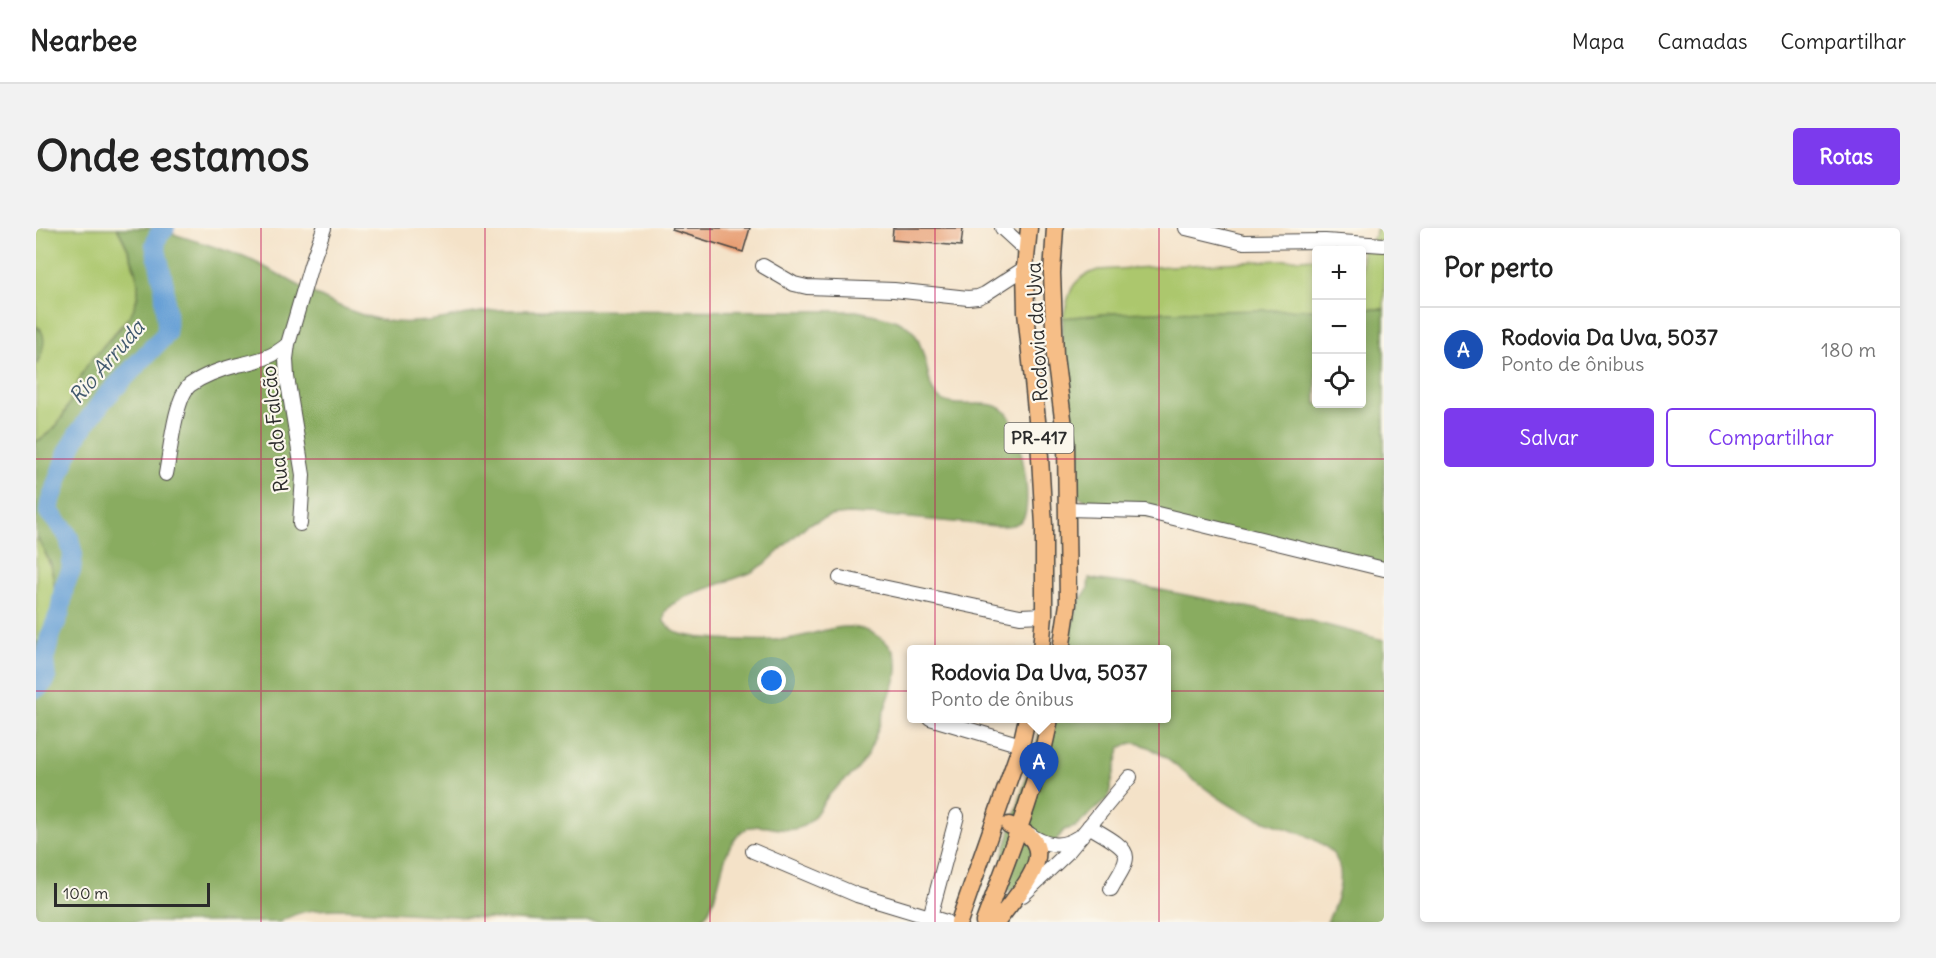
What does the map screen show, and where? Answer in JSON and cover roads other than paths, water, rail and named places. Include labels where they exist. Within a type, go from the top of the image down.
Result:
[{"type":"main road","name":"Rodovia da Uva","points":[[1029,228],[1025,268],[1026,312],[1039,440],[1044,526],[1044,615],[1041,645]]},
{"type":"main road","name":"Rodovia da Uva","points":[[1054,228],[1052,273],[1055,356],[1066,441],[1068,604],[1062,645]]},
{"type":"main road","points":[[959,922],[996,820],[1021,745],[1026,723]]},
{"type":"main road","points":[[994,920],[1024,831],[1049,723]]},
{"type":"main road","points":[[994,920],[1032,875],[1038,855],[1036,844],[1024,831],[996,820]]},
{"type":"street","name":"Rua do Falcão","points":[[300,524],[303,475],[286,359],[288,344],[324,228]]},
{"type":"street","points":[[1002,228],[1027,251]]},
{"type":"street","points":[[1186,228],[1244,242],[1325,241],[1384,245]]},
{"type":"street","points":[[763,266],[794,284],[807,287],[894,290],[968,298],[986,294],[1025,268]]},
{"type":"street","points":[[166,474],[178,408],[189,386],[206,376],[234,366],[262,360],[279,352],[288,344]]},
{"type":"street","points":[[1066,509],[1145,511],[1384,569]]},
{"type":"street","points":[[840,578],[1020,616],[1044,615]]},
{"type":"street","points":[[947,723],[1021,745]]},
{"type":"street","points":[[994,920],[1067,853],[1130,777]]},
{"type":"street","points":[[930,917],[957,816]]},
{"type":"street","points":[[1024,831],[1041,842],[1055,845],[1069,843],[1085,831]]},
{"type":"street","points":[[1085,831],[1122,848],[1126,856],[1111,889]]},
{"type":"street","points":[[753,851],[857,895],[946,922]]},
{"type":"waterway","name":"Rio Arruda","points":[[36,688],[46,679],[44,660],[60,612],[73,555],[69,538],[49,512],[50,503],[66,457],[78,434],[103,400],[166,334],[164,285],[155,245],[158,236],[165,228]]},
{"type":"place","name":"Rodovia Da Uva, 5037","points":[[1039,792]]}]
